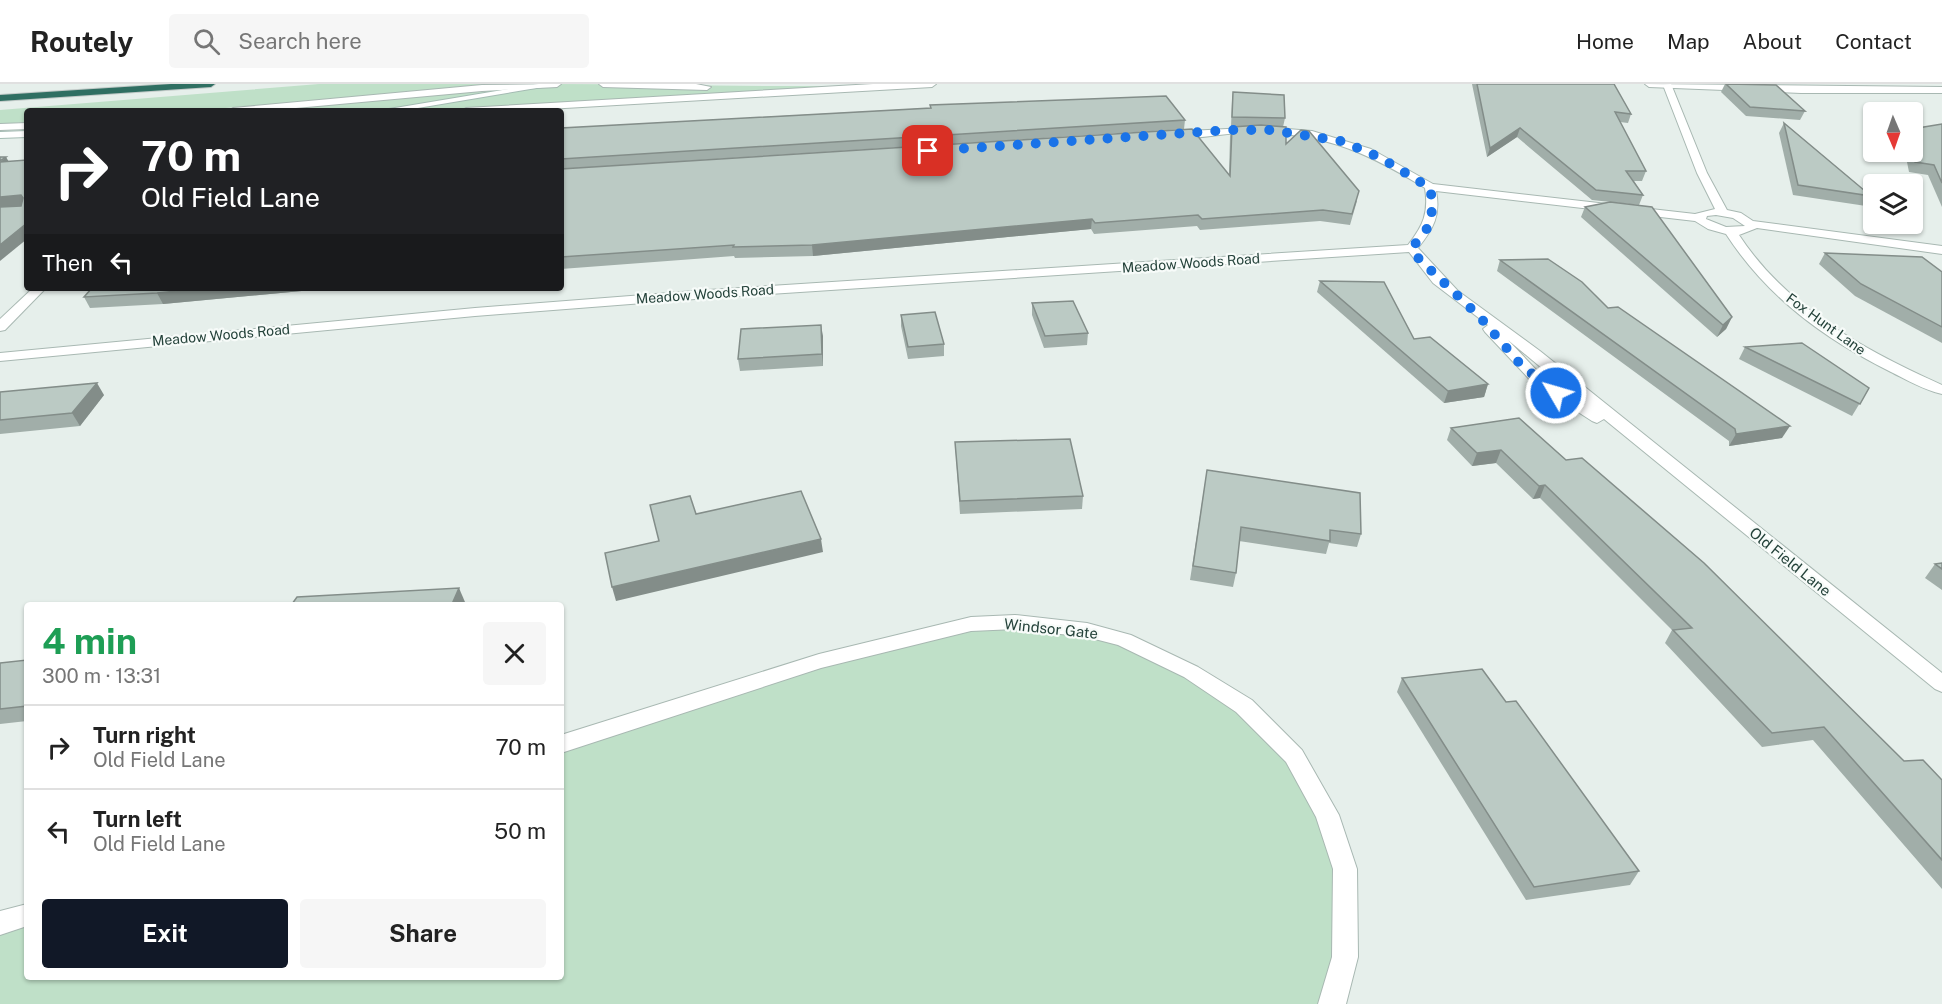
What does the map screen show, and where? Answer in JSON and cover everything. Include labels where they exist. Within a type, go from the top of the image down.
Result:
[{"type":"highway","points":[[0,98],[211,84]]},
{"type":"street","points":[[265,108],[472,89],[556,84]]},
{"type":"street","points":[[401,108],[556,84]]},
{"type":"street","points":[[603,84],[779,88],[932,84]]},
{"type":"street","points":[[1649,84],[1855,91],[1942,90]]},
{"type":"street","points":[[1839,84],[1855,91]]},
{"type":"street","points":[[516,108],[901,85]]},
{"type":"street","points":[[1667,85],[1702,172],[1723,213]]},
{"type":"street","points":[[0,127],[24,126]]},
{"type":"street","points":[[1156,136],[1254,129],[1320,136],[1368,151],[1430,188],[1700,218],[1713,227],[1730,231],[1750,229],[1751,224]]},
{"type":"street","points":[[0,135],[24,134]]},
{"type":"street","points":[[1412,248],[1429,226],[1433,205],[1430,188]]},
{"type":"street","points":[[1700,218],[1709,212],[1723,213],[1744,219],[1751,224],[1942,250]]},
{"type":"street","name":"Fox Hunt Lane","points":[[1730,231],[1765,276],[1807,314],[1853,348],[1896,371],[1942,390]]},
{"type":"street","name":"Old Field Lane","points":[[1412,248],[1430,272],[1479,316],[1507,350],[1538,380],[1582,410],[1637,440],[1942,684]]},
{"type":"street","name":"Meadow Woods Road","points":[[0,357],[284,329],[673,296],[1412,248]]},
{"type":"street","points":[[0,327],[37,291]]},
{"type":"street","name":"Windsor Gate","points":[[564,743],[819,661],[971,624],[1015,622],[1087,630],[1125,640],[1191,672],[1244,706],[1294,756],[1300,766],[1327,815],[1345,869],[1345,957],[1332,1004]]},
{"type":"street","points":[[0,923],[24,916]]},
{"type":"green space","points":[[319,84],[490,84],[225,108],[25,108]]},
{"type":"green space","points":[[556,84],[901,85],[516,108],[269,108]]},
{"type":"green space","points":[[24,108],[24,122],[0,124],[0,110]]},
{"type":"green space","points":[[971,624],[1087,630],[1191,672],[1294,756],[1345,869],[1332,1004],[0,1004],[0,923],[24,916],[24,980],[564,980],[564,743],[819,661]]},
{"type":"building","points":[[1477,84],[1614,84],[1631,114],[1615,112],[1646,171],[1626,171],[1643,195],[1596,190],[1520,128],[1490,148]]},
{"type":"building","points":[[1726,84],[1776,85],[1805,111],[1750,107]]},
{"type":"building","points":[[1233,92],[1284,95],[1285,118],[1232,117]]},
{"type":"building","points":[[1166,96],[1185,120],[564,159],[564,128],[931,108],[930,105]]},
{"type":"building","points":[[1784,123],[1863,189],[1863,195],[1798,185]]},
{"type":"building","points":[[1942,124],[1942,183],[1934,165],[1915,162],[1923,162],[1923,127]]},
{"type":"building","points":[[1261,125],[1286,127],[1286,144],[1301,130],[1309,131],[1359,191],[1352,214],[1323,210],[1202,219],[1198,215],[1095,223],[1092,219],[812,245],[733,247],[734,245],[564,257],[564,169],[1192,129],[1230,176],[1232,127]]},
{"type":"building","points":[[24,160],[24,225],[0,245],[0,207],[21,206],[23,198],[21,195],[0,197],[0,162]]},
{"type":"building","points":[[1610,202],[1652,207],[1732,317],[1723,325],[1585,207]]},
{"type":"building","points":[[1825,253],[1922,257],[1942,272],[1942,327],[1861,284]]},
{"type":"building","points":[[1548,259],[1582,282],[1608,308],[1618,307],[1790,426],[1736,434],[1735,429],[1500,260]]},
{"type":"building","points":[[1320,281],[1384,282],[1414,339],[1430,337],[1488,384],[1448,391]]},
{"type":"building","points":[[89,291],[177,291],[157,293],[84,297]]},
{"type":"building","points":[[1073,301],[1088,333],[1045,336],[1032,303]]},
{"type":"building","points":[[935,312],[944,344],[908,347],[901,315]]},
{"type":"building","points":[[821,325],[822,354],[738,359],[741,329]]},
{"type":"building","points":[[1802,343],[1869,388],[1860,404],[1745,347]]},
{"type":"building","points":[[97,383],[72,413],[0,420],[0,392]]},
{"type":"building","points":[[1519,418],[1566,460],[1582,458],[1704,563],[1904,761],[1923,760],[1942,780],[1942,860],[1824,727],[1772,733],[1673,630],[1692,628],[1545,485],[1539,486],[1501,450],[1477,453],[1451,428]]},
{"type":"building","points":[[1070,439],[1083,496],[960,501],[955,442]]},
{"type":"building","points":[[1207,470],[1360,493],[1361,534],[1330,530],[1330,541],[1241,527],[1236,573],[1193,566]]},
{"type":"building","points":[[801,491],[821,539],[612,587],[605,553],[659,541],[650,505],[690,496],[696,514]]},
{"type":"building","points":[[459,588],[453,602],[293,602],[297,597]]},
{"type":"building","points":[[24,660],[24,706],[0,709],[0,663]]},
{"type":"building","points":[[1482,669],[1506,702],[1516,701],[1639,871],[1534,887],[1402,678]]},
{"type":"route","points":[[928,151],[1254,129],[1304,133],[1356,146],[1381,158],[1430,188],[1433,205],[1429,226],[1412,248],[1430,272],[1479,316],[1521,365],[1556,393]]}]
